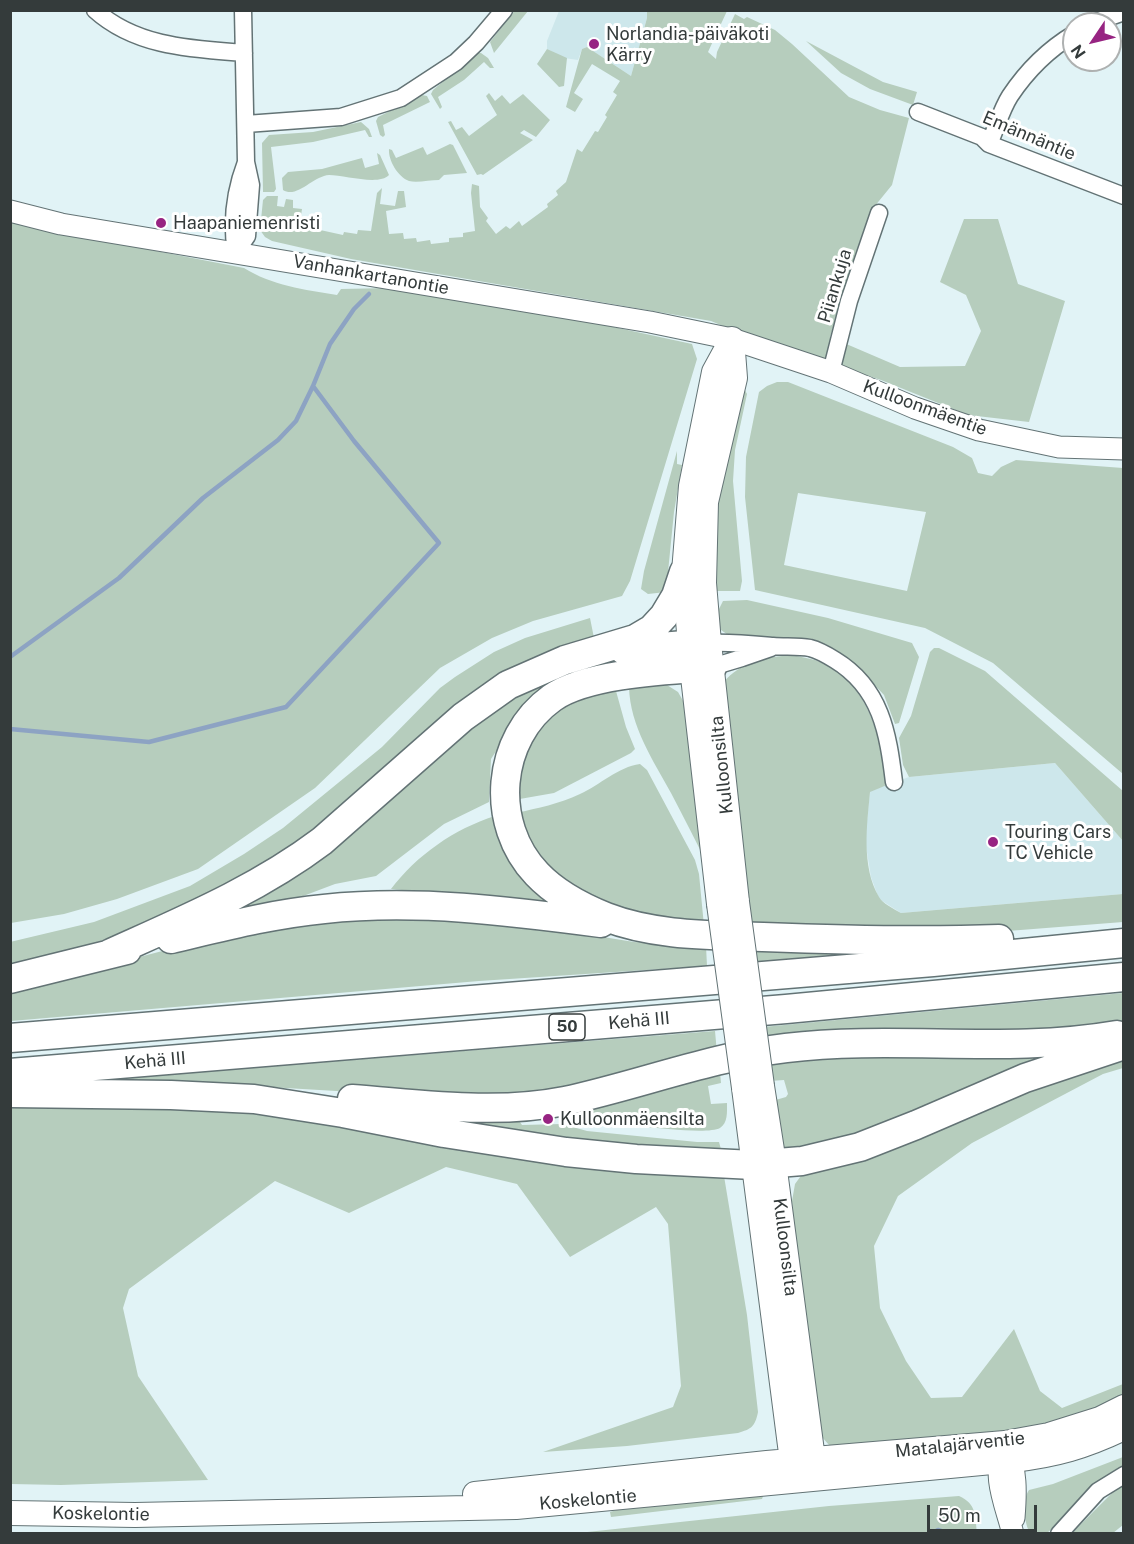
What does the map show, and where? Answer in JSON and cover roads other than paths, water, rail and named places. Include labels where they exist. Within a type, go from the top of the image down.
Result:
[{"type":"highway","points":[[109,954],[252,888],[297,860],[322,841],[463,717],[508,685],[530,674],[587,653],[635,639],[652,629],[670,606],[684,572]]},
{"type":"highway","points":[[587,653],[701,655]]},
{"type":"highway","points":[[651,930],[607,917],[560,893],[537,874],[523,857],[507,822],[505,781],[509,760],[524,727],[533,714],[553,698],[568,689],[591,682],[649,672],[701,655]]},
{"type":"highway","points":[[10,979],[279,915],[337,908],[435,906],[495,910],[651,930],[715,935],[850,940],[983,939],[1077,935],[1124,943]]},
{"type":"highway","name":"Kehä III","points":[[10,1038],[933,962],[1124,943]]},
{"type":"highway","name":"Kehä III","points":[[10,1073],[822,1006],[1124,977]]},
{"type":"highway","points":[[10,1093],[254,1099],[311,1097],[476,1107],[518,1106],[563,1101],[690,1068],[784,1048],[848,1042],[1016,1044],[1124,1033]]},
{"type":"highway","points":[[254,1099],[566,1152],[636,1159],[763,1164],[802,1161],[860,1146],[916,1125],[1025,1078],[1124,1045]]},
{"type":"main road","name":"Kulloonsilta","points":[[732,339],[714,372],[691,486],[684,572],[701,655],[728,903],[803,1467]]},
{"type":"main road","name":"Kulloonsilta","points":[[701,655],[706,501],[735,378],[732,339]]},
{"type":"main road","name":"Matalajärventie","points":[[1005,1455],[1049,1435],[1100,1419],[1124,1407]]},
{"type":"main road","name":"Matalajärventie","points":[[803,1467],[1005,1455],[1049,1456],[1090,1444],[1124,1428]]},
{"type":"main road","name":"Koskelontie","points":[[10,1513],[135,1515],[371,1509],[434,1498],[803,1467]]},
{"type":"street","points":[[95,10],[137,37],[195,49],[244,52]]},
{"type":"street","points":[[236,252],[247,236],[251,185],[246,162],[243,10]]},
{"type":"street","points":[[246,124],[341,117],[401,98],[456,62],[477,43],[504,10]]},
{"type":"street","points":[[990,144],[1009,97],[1037,64],[1062,42]]},
{"type":"street","name":"Emännäntie","points":[[918,112],[982,137],[990,144],[1124,196]]},
{"type":"street","name":"Piiankuja","points":[[831,372],[849,302],[879,213]]},
{"type":"street","name":"Vanhankartanontie","points":[[15,216],[650,322],[732,339]]},
{"type":"street","name":"Kulloonmäentie","points":[[732,339],[831,372],[915,408],[979,430],[1059,447],[1124,449]]},
{"type":"street","points":[[701,655],[742,642],[811,648],[827,655],[853,672],[863,682],[876,702],[884,723],[890,746],[894,782]]},
{"type":"street","points":[[701,655],[742,658],[775,646]]},
{"type":"street","points":[[1005,1455],[999,1484],[1013,1533]]},
{"type":"street","points":[[1059,1533],[1098,1491],[1124,1475]]},
{"type":"waterway","points":[[10,657],[119,578],[203,498],[278,440],[296,421],[330,344],[354,309],[369,294]]},
{"type":"waterway","points":[[10,729],[149,742],[286,707],[439,543],[354,441],[313,386]]},
{"type":"waterway","points":[[931,1534],[938,1530],[950,1534]]},
{"type":"place","name":"Norlandia-päiväkoti Kärry","points":[[594,44]]},
{"type":"place","name":"Haapaniemenristi","points":[[161,223]]},
{"type":"place","name":"Touring Cars TC Vehicle","points":[[993,842]]},
{"type":"place","name":"Kulloonmäensilta","points":[[548,1119]]}]
